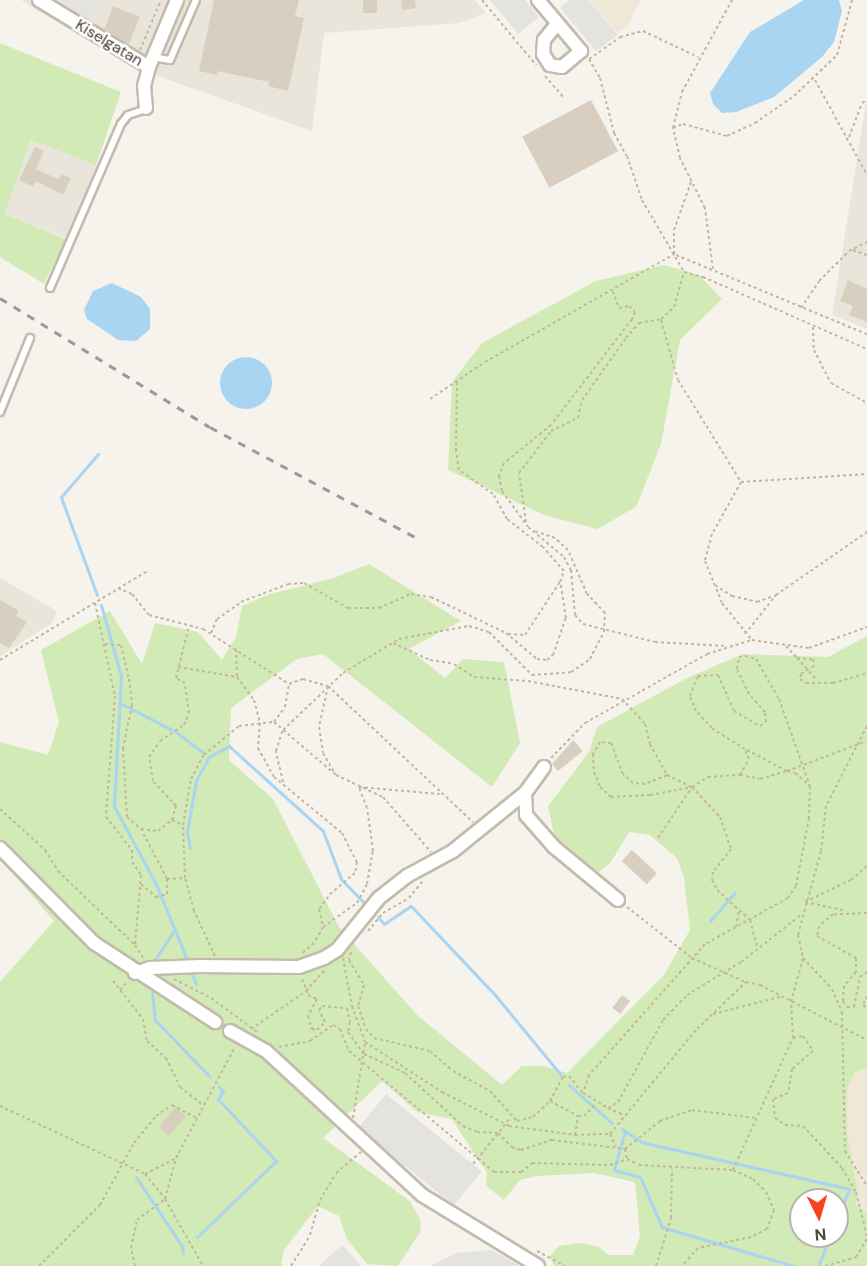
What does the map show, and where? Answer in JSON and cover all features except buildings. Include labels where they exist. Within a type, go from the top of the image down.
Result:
[{"type":"street","name":"Kiselgatan","points":[[39,0],[136,61],[151,62]]},
{"type":"street","points":[[146,108],[144,86],[151,62],[177,0]]},
{"type":"street","points":[[538,0],[585,55],[562,67],[550,64],[543,54],[544,40],[557,24]]},
{"type":"street","points":[[135,973],[150,968],[299,967],[337,950],[379,898],[438,859],[525,793],[544,767]]},
{"type":"street","points":[[525,793],[524,807],[533,827],[618,900]]},
{"type":"street","points":[[0,848],[94,943],[135,973],[215,1022]]},
{"type":"street","points":[[235,1034],[266,1051],[368,1146],[441,1209],[538,1266]]},
{"type":"lane","points":[[151,62],[170,60],[196,0]]},
{"type":"lane","points":[[50,288],[121,124],[128,115],[146,108]]},
{"type":"lane","points":[[0,412],[30,338]]},
{"type":"path","points":[[136,61],[161,0]]},
{"type":"path","points":[[482,0],[563,97]]},
{"type":"path","points":[[713,269],[705,208],[675,145],[673,128],[677,102],[698,57],[732,0]]},
{"type":"path","points":[[673,128],[683,124],[727,136],[755,123],[815,80],[837,55],[852,0]]},
{"type":"path","points":[[526,522],[519,473],[551,431],[578,418],[582,400],[639,323],[661,319],[674,307],[684,272],[642,200],[627,156],[614,133],[600,78],[585,55],[620,37],[643,31],[698,57]]},
{"type":"path","points":[[815,80],[867,175]]},
{"type":"path","points":[[849,139],[862,103],[867,100]]},
{"type":"path","points":[[674,254],[674,230],[691,182]]},
{"type":"path","points":[[801,308],[819,281],[852,250],[867,242]]},
{"type":"path","points":[[852,250],[867,255]]},
{"type":"path","points":[[674,254],[867,334]]},
{"type":"path","points":[[430,399],[457,380],[674,254]]},
{"type":"path","points":[[684,272],[703,277],[867,349]]},
{"type":"path","points":[[613,291],[619,308],[629,306],[635,312],[632,319],[551,425],[504,463],[499,476],[502,491],[526,522],[564,557],[571,570],[575,615],[583,624],[604,632],[654,642],[727,646]]},
{"type":"path","points":[[661,319],[678,380],[741,482]]},
{"type":"path","points":[[813,326],[814,350],[831,383],[867,403]]},
{"type":"path","points":[[457,380],[456,451],[459,470],[494,494],[507,519],[558,559],[564,571],[560,582],[525,635],[506,633]]},
{"type":"path","points":[[741,482],[867,474]]},
{"type":"path","points":[[741,482],[709,543],[705,561],[715,585],[745,634],[752,640]]},
{"type":"path","points":[[284,785],[276,751],[284,730],[328,686],[359,660],[393,643],[470,626],[489,632],[532,675],[549,676],[571,672],[590,659],[604,632],[605,613],[587,594],[568,550],[555,538],[535,531]]},
{"type":"path","points":[[715,585],[732,596],[757,602],[776,595],[867,532]]},
{"type":"path","points":[[0,660],[149,570]]},
{"type":"path","points":[[211,633],[217,619],[242,602],[288,584],[304,583],[356,609],[379,608],[411,594],[431,597],[506,633],[537,659],[547,660],[553,655],[566,618],[560,582]]},
{"type":"path","points":[[118,588],[141,601],[149,615],[211,633],[289,684],[303,680],[328,686],[440,794],[479,828]]},
{"type":"path","points":[[745,634],[776,595]]},
{"type":"path","points":[[95,603],[115,696],[106,818],[132,850],[132,862],[140,870],[135,945]]},
{"type":"path","points":[[184,811],[176,806],[153,781],[149,757],[160,741],[184,725],[189,713],[185,683],[176,678],[189,626]]},
{"type":"path","points":[[544,767],[568,736],[622,699],[727,646],[752,640],[809,648],[867,627]]},
{"type":"path","points":[[105,644],[116,643],[124,653],[132,705],[123,748],[123,806],[126,817],[141,829],[167,879],[167,894],[156,897],[140,883]]},
{"type":"path","points":[[393,643],[430,660],[454,664],[474,677],[528,681],[622,699],[645,724],[650,744],[667,775],[692,786],[720,817],[729,835],[731,849],[713,872],[712,880],[750,920],[757,947]]},
{"type":"path","points":[[786,646],[817,680]]},
{"type":"path","points":[[236,649],[237,677],[254,700],[260,723],[258,748],[274,777],[342,833],[357,862],[355,873],[319,909],[323,927]]},
{"type":"path","points":[[583,1093],[589,1075],[664,995],[692,957],[705,944],[788,898],[796,886],[809,818],[810,786],[779,699],[756,659],[739,657],[737,669],[749,694],[765,712],[766,722],[760,726],[734,711],[718,675],[698,676],[690,696],[696,711],[712,728],[810,786]]},
{"type":"path","points":[[797,658],[813,660],[814,666],[807,670],[800,679],[806,683],[817,680],[833,683],[867,673]]},
{"type":"path","points":[[178,667],[237,677]]},
{"type":"path","points":[[274,722],[285,708],[289,684]]},
{"type":"path","points":[[328,686],[319,727],[323,753],[336,775]]},
{"type":"path","points":[[220,967],[194,911],[185,878],[184,811],[191,779],[204,755],[239,726],[274,722],[336,775],[383,797],[404,826],[438,859]]},
{"type":"path","points":[[733,1170],[793,1038],[791,1002],[803,958],[798,935],[802,914],[822,851],[826,806],[862,740],[867,726]]},
{"type":"path","points":[[667,775],[645,784],[633,783],[623,774],[611,743],[600,742],[593,754],[594,772],[600,787],[611,797],[625,799],[692,786],[708,777],[740,775],[760,779],[787,771],[862,740],[867,741]]},
{"type":"path","points":[[740,775],[749,759],[746,749]]},
{"type":"path","points":[[658,838],[692,786]]},
{"type":"path","points":[[359,787],[440,794]]},
{"type":"path","points":[[359,787],[367,808],[373,850],[367,884],[357,902],[323,927],[314,943],[300,954],[299,967],[306,991],[317,999],[308,1016],[312,1029],[317,1030],[325,1022],[319,1010],[322,1006],[340,1005],[350,1015],[351,1041],[364,1054],[405,1073],[463,1126],[477,1132],[498,1133],[512,1147],[521,1150],[552,1140],[625,1149],[640,1136],[674,1114],[692,1110],[755,1118]]},
{"type":"path","points":[[141,829],[158,831],[172,820],[176,806]]},
{"type":"path","points":[[0,810],[45,850],[58,871],[135,945],[150,968]]},
{"type":"path","points":[[172,820],[183,825]]},
{"type":"path","points":[[806,902],[851,879],[867,866]]},
{"type":"path","points":[[167,879],[185,878]]},
{"type":"path","points":[[618,900],[692,957],[723,973],[783,996],[867,1040]]},
{"type":"path","points":[[806,902],[867,913]]},
{"type":"path","points":[[736,927],[739,910]]},
{"type":"path","points":[[845,910],[824,919],[817,936],[856,957],[856,972],[844,986],[843,1001],[847,1007],[854,1007],[860,977],[867,972]]},
{"type":"path","points":[[608,1108],[618,1102],[627,1091],[634,1069],[663,1020],[687,994],[723,973],[802,914]]},
{"type":"path","points":[[362,936],[382,915]]},
{"type":"path","points":[[356,944],[349,960],[364,985],[358,1006],[366,1029],[385,1043],[430,1051],[453,1071],[490,1091],[512,1116],[525,1121],[550,1101],[564,1077],[569,1076],[596,1104],[625,1115]]},
{"type":"path","points":[[135,1266],[130,1248],[137,1220],[165,1199],[176,1158],[235,1034],[252,1028],[306,991],[319,979],[337,950],[344,960],[352,1006],[366,1042],[350,1129]]},
{"type":"path","points":[[803,958],[832,989],[845,1027],[845,1150],[867,1186]]},
{"type":"path","points":[[171,977],[211,998],[259,1034]]},
{"type":"path","points":[[113,981],[143,1019],[147,1041],[166,1058],[180,1087],[203,1105]]},
{"type":"path","points":[[610,1134],[712,1014],[746,982]]},
{"type":"path","points":[[712,1014],[783,996]]},
{"type":"path","points":[[867,996],[863,1005],[867,1009]]},
{"type":"path","points":[[272,1044],[290,1046],[310,1041],[333,1025],[340,1029],[349,1051],[494,1172],[508,1174],[536,1163],[542,1167],[610,1166],[627,1159]]},
{"type":"path","points":[[793,1038],[803,1036],[813,1050],[792,1069],[788,1093],[773,1099],[775,1118],[785,1125],[803,1126],[842,1168],[856,1192],[867,1238],[856,1257],[825,1266]]},
{"type":"path","points":[[366,1042],[442,1092],[504,1125],[575,1135],[610,1134]]},
{"type":"path","points":[[550,1101],[578,1116]]},
{"type":"path","points":[[578,1116],[589,1111],[596,1104]]},
{"type":"path","points":[[39,1266],[100,1205],[134,1143],[167,1107],[179,1105],[196,1118]]},
{"type":"path","points":[[0,1106],[145,1174],[165,1199],[203,1266]]},
{"type":"path","points":[[473,1164],[512,1116]]},
{"type":"path","points":[[575,1135],[578,1116]]},
{"type":"path","points":[[610,1134],[616,1147]]},
{"type":"path","points":[[291,1266],[336,1173],[368,1146]]},
{"type":"path","points":[[625,1149],[627,1159]]},
{"type":"path","points":[[145,1174],[176,1158]]},
{"type":"path","points":[[627,1159],[639,1165],[733,1170],[753,1179],[766,1192],[774,1210],[767,1229],[751,1237],[698,1248],[682,1266]]},
{"type":"path","points":[[656,1266],[669,1224],[672,1168]]},
{"type":"shaded area","points":[[21,0],[475,0],[486,13],[459,23],[324,33],[312,131],[132,67]]},
{"type":"shaded area","points":[[63,0],[104,0],[90,23],[61,4]]},
{"type":"shaded area","points":[[490,0],[525,0],[539,17],[518,34]]},
{"type":"shaded area","points":[[570,0],[589,0],[618,35],[596,51],[560,8]]},
{"type":"shaded area","points":[[590,0],[641,0],[627,27],[618,33]]},
{"type":"shaded area","points":[[867,97],[867,329],[832,315]]},
{"type":"shaded area","points":[[31,140],[96,165],[68,239],[3,214]]},
{"type":"shaded area","points":[[0,578],[57,611],[52,623],[0,656]]},
{"type":"shaded area","points":[[867,1068],[867,1213],[864,1214],[855,1204],[858,1194],[847,1149],[847,1089],[855,1072]]},
{"type":"shaded area","points":[[386,1094],[482,1171],[454,1206],[358,1128]]},
{"type":"shaded area","points":[[342,1245],[362,1266],[319,1266]]},
{"type":"shaded area","points":[[491,1250],[520,1266],[430,1266],[457,1253]]},
{"type":"green space","points":[[0,43],[121,92],[96,165],[31,140],[4,214],[66,239],[44,284],[0,257]]},
{"type":"green space","points":[[664,265],[699,275],[722,299],[680,340],[661,444],[636,507],[597,529],[544,515],[448,470],[452,382],[482,343],[596,281]]},
{"type":"green space","points":[[369,564],[461,621],[409,649],[445,678],[463,659],[504,662],[520,743],[492,787],[323,654],[297,659],[231,708],[229,760],[273,799],[339,927],[417,1015],[502,1085],[522,1066],[543,1066],[567,1073],[664,975],[690,930],[684,878],[677,858],[650,835],[629,832],[611,862],[599,872],[582,864],[555,839],[548,806],[589,752],[597,727],[687,678],[743,654],[828,657],[867,636],[867,1068],[855,1072],[847,1089],[847,1132],[858,1195],[855,1204],[867,1213],[867,1266],[554,1266],[550,1256],[559,1246],[580,1243],[597,1246],[609,1255],[633,1255],[640,1236],[635,1182],[594,1173],[537,1176],[520,1180],[504,1200],[486,1186],[487,1173],[452,1119],[417,1112],[382,1081],[323,1138],[410,1201],[421,1221],[420,1232],[398,1266],[367,1264],[347,1239],[339,1216],[318,1206],[284,1250],[281,1266],[0,1266],[0,982],[54,921],[0,859],[0,742],[48,755],[59,722],[41,650],[110,611],[142,664],[155,623],[198,632],[222,660],[236,637],[242,606],[270,594],[334,578]]},
{"type":"water","points":[[804,0],[839,0],[842,11],[834,42],[822,57],[774,97],[736,112],[722,113],[713,104],[710,93],[750,32]]},
{"type":"water","points":[[112,283],[141,297],[150,309],[150,329],[136,341],[118,340],[87,319],[84,310],[93,291]]},
{"type":"water","points":[[246,357],[256,359],[264,365],[270,373],[272,383],[270,393],[264,401],[256,407],[246,409],[236,407],[228,401],[222,393],[220,383],[222,373],[228,365],[236,359]]},
{"type":"waterway","points":[[97,595],[61,497],[98,454]]},
{"type":"waterway","points":[[101,605],[121,676],[114,806],[156,884],[186,957]]},
{"type":"waterway","points":[[122,704],[176,732],[203,752]]},
{"type":"waterway","points":[[190,848],[187,832],[196,781],[209,757],[229,746],[323,831],[341,879],[366,905]]},
{"type":"waterway","points":[[710,921],[735,892]]},
{"type":"waterway","points":[[378,917],[384,924],[411,906],[496,996],[561,1075]]},
{"type":"waterway","points":[[154,961],[174,930]]},
{"type":"waterway","points":[[191,972],[196,984]]},
{"type":"waterway","points":[[152,992],[155,1020],[210,1077]]},
{"type":"waterway","points":[[569,1085],[612,1123]]},
{"type":"waterway","points":[[197,1237],[276,1161],[218,1099],[223,1091],[219,1087]]},
{"type":"waterway","points":[[622,1129],[641,1142],[845,1188]]},
{"type":"waterway","points":[[625,1131],[614,1170],[640,1177],[662,1227],[794,1266]]},
{"type":"waterway","points":[[136,1177],[182,1246],[183,1253]]},
{"type":"waterway","points":[[818,1266],[825,1248]]},
{"type":"railway","points":[[0,298],[210,427],[415,537]]}]
